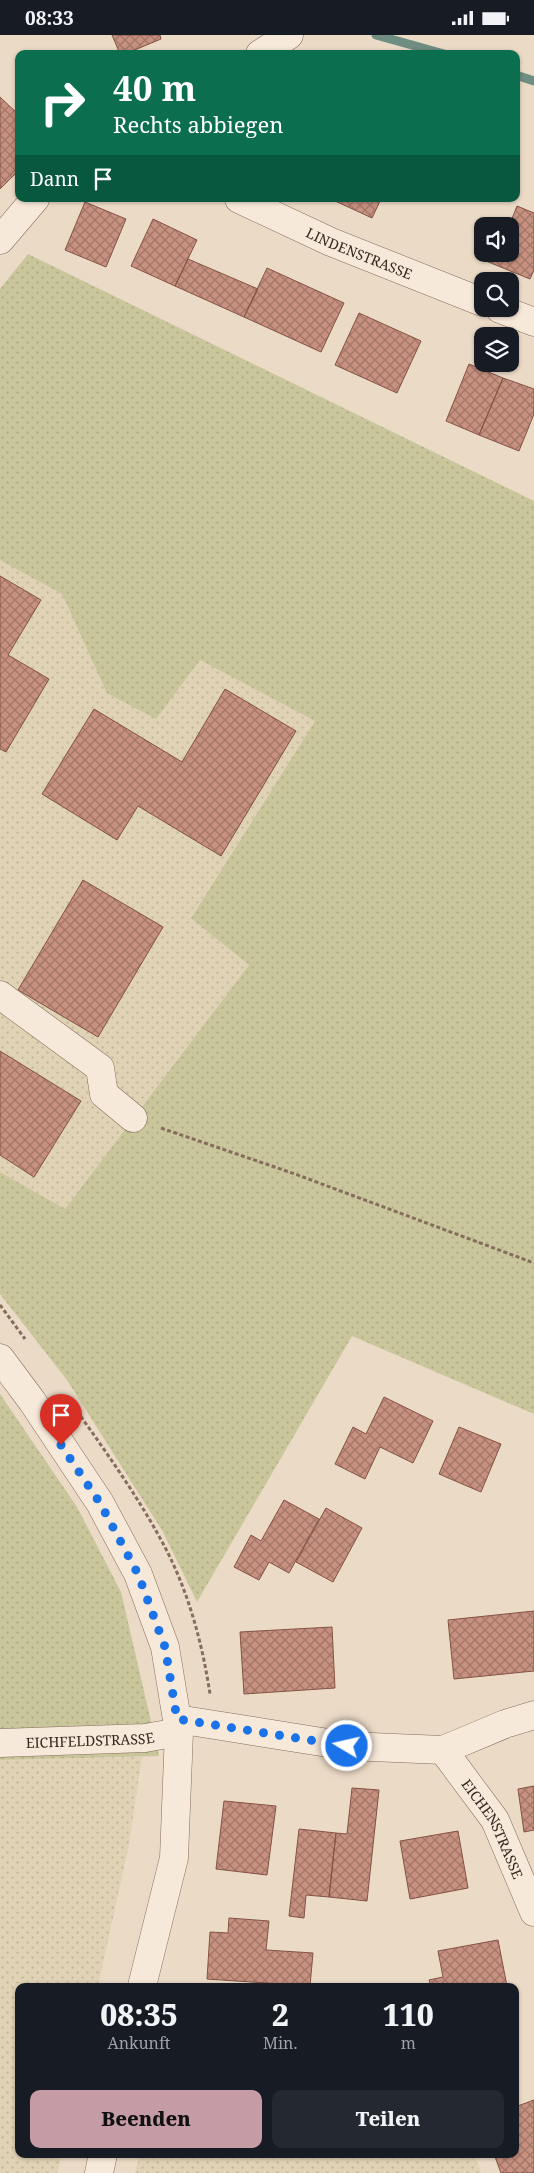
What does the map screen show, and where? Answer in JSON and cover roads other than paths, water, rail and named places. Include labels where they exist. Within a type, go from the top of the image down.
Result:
[{"type":"street","points":[[266,50],[289,35]]},
{"type":"street","points":[[0,240],[32,202]]},
{"type":"street","name":"LINDENSTRASSE","points":[[245,202],[331,242],[474,299]]},
{"type":"street","points":[[519,316],[534,322]]},
{"type":"street","points":[[0,995],[100,1068],[104,1094],[133,1118]]},
{"type":"street","points":[[0,1358],[32,1401],[100,1503],[138,1574],[165,1647],[178,1726],[174,1858],[143,1983]]},
{"type":"street","points":[[444,1750],[505,1724],[534,1715]]},
{"type":"street","name":"EICHFELDSTRASSE","points":[[0,1743],[145,1738],[178,1726],[347,1746],[444,1750]]},
{"type":"street","name":"EICHENSTRASSE","points":[[444,1750],[495,1820],[534,1912]]},
{"type":"street","points":[[99,2173],[103,2158]]},
{"type":"waterway","points":[[376,35],[430,50]]},
{"type":"waterway","points":[[520,76],[534,81]]}]
